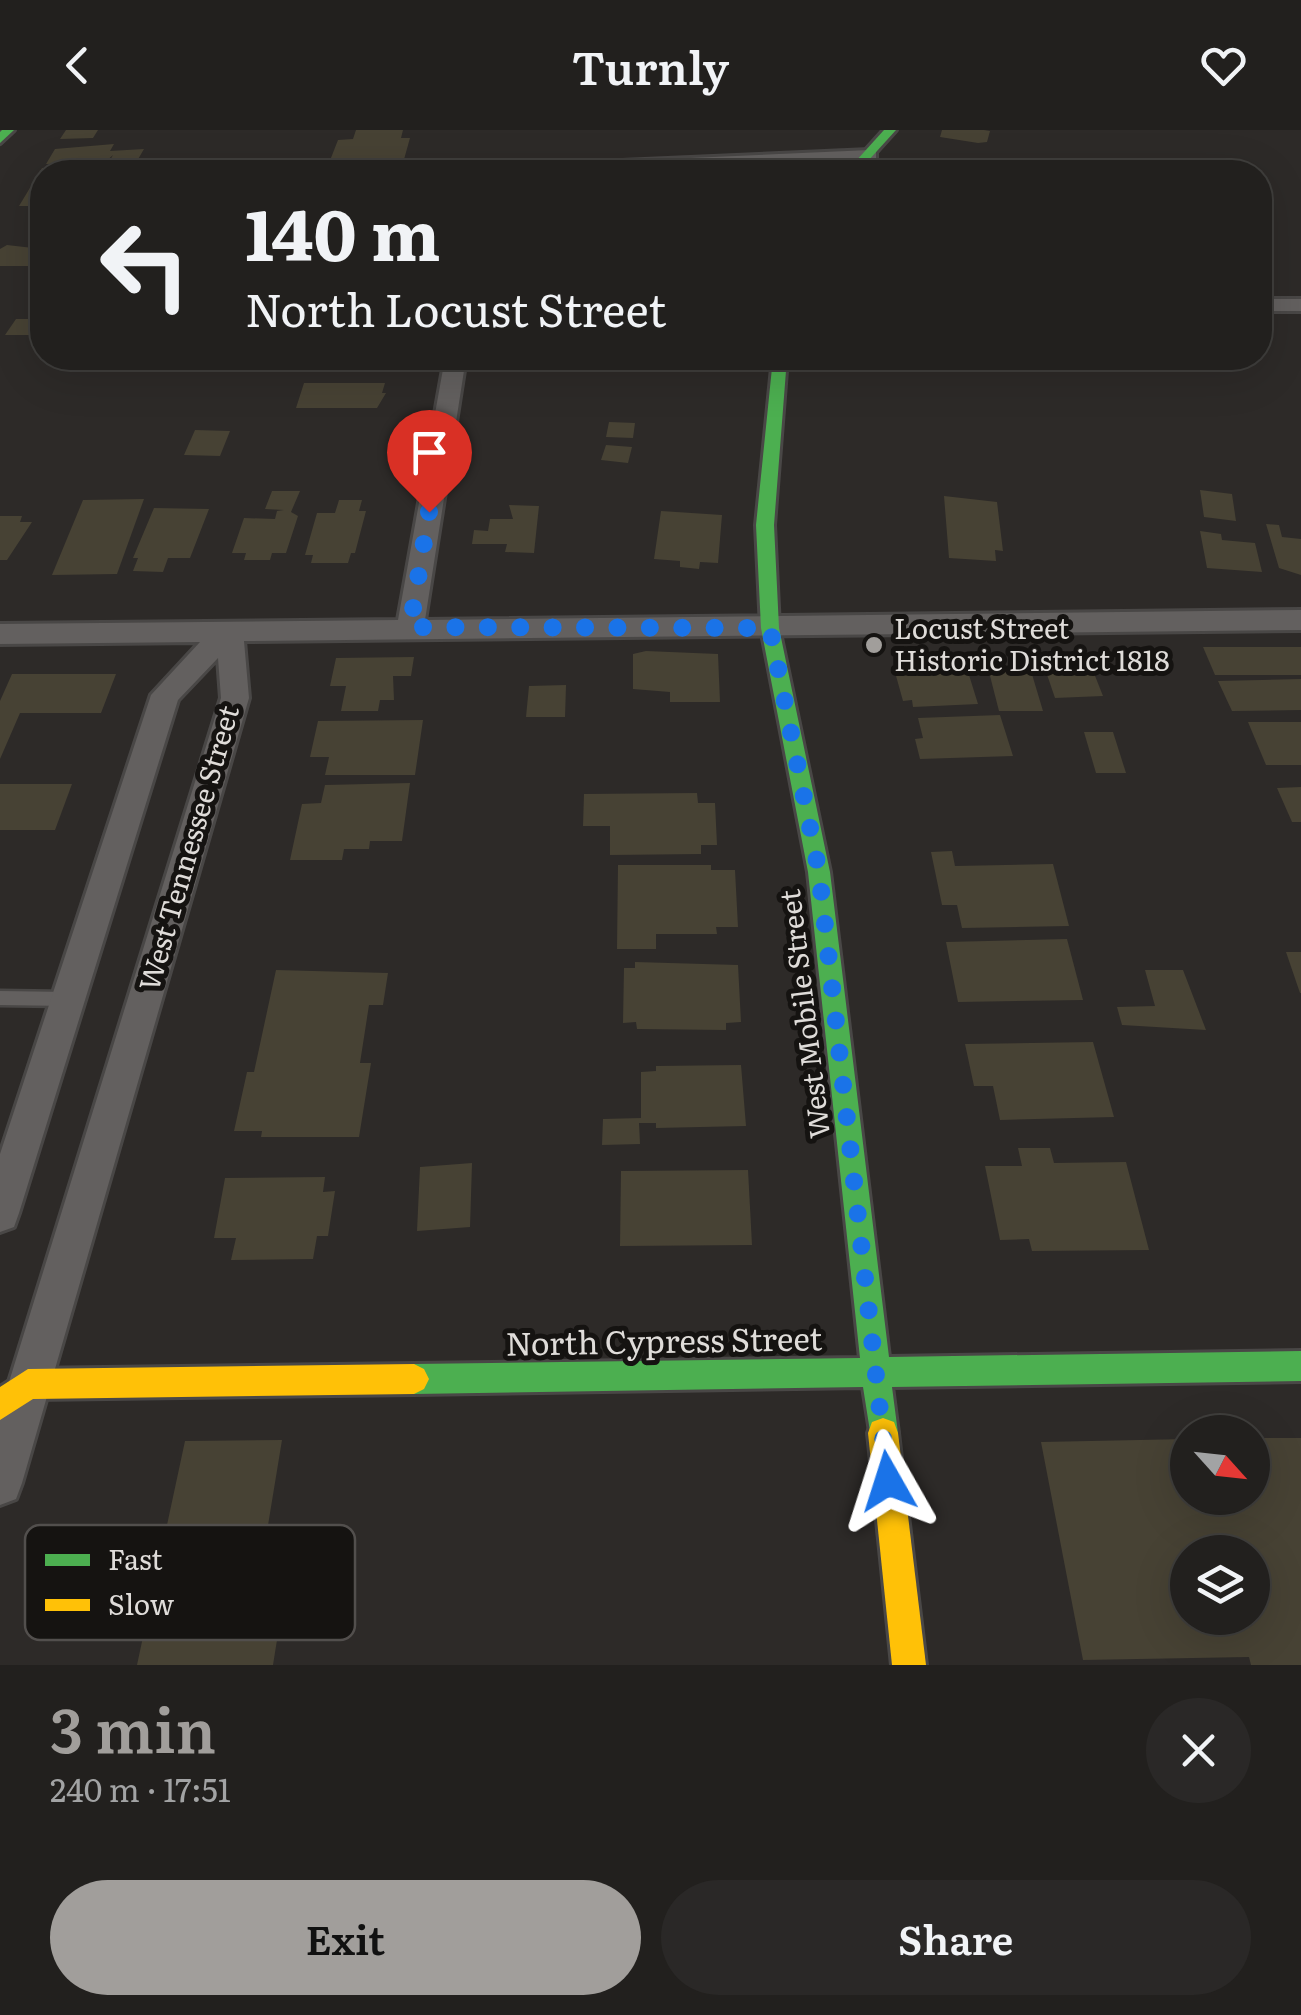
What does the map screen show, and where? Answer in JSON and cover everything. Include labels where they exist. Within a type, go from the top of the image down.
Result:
[{"type":"street","points":[[0,140],[8,130]]},
{"type":"street","points":[[865,160],[890,130]]},
{"type":"street","points":[[757,160],[870,155]]},
{"type":"street","points":[[1272,305],[1301,305]]},
{"type":"street","points":[[410,627],[452,370]]},
{"type":"street","name":"West Mobile Street","points":[[779,370],[765,525],[770,628],[819,872],[909,1665]]},
{"type":"street","points":[[0,634],[1301,620]]},
{"type":"street","name":"West Tennessee Street","points":[[0,1213],[165,695],[229,630]]},
{"type":"street","name":"West Tennessee Street","points":[[0,1484],[14,1395],[235,698],[229,630]]},
{"type":"street","name":"North Cypress Street","points":[[14,1395],[876,1371],[1301,1366]]},
{"type":"lane","points":[[0,998],[68,998]]},
{"type":"building","points":[[66,130],[98,130],[93,138],[60,139]]},
{"type":"building","points":[[356,130],[403,130],[401,138],[410,138],[404,160],[330,160],[338,140],[353,139]]},
{"type":"building","points":[[942,130],[990,131],[987,142],[978,143],[940,137]]},
{"type":"building","points":[[114,144],[110,151],[144,149],[138,160],[110,160],[113,155],[107,160],[48,160],[55,149]]},
{"type":"building","points":[[30,188],[30,206],[19,206]]},
{"type":"building","points":[[7,245],[30,248],[30,266],[0,266],[0,249]]},
{"type":"building","points":[[16,319],[30,319],[30,335],[5,335]]},
{"type":"building","points":[[304,383],[385,383],[382,393],[386,393],[377,408],[296,408]]},
{"type":"building","points":[[609,422],[635,423],[633,438],[606,437]]},
{"type":"building","points":[[195,430],[230,431],[220,456],[184,455]]},
{"type":"building","points":[[606,445],[632,447],[628,463],[601,460]]},
{"type":"building","points":[[1200,490],[1232,494],[1236,521],[1204,517]]},
{"type":"building","points":[[272,491],[300,491],[291,512],[298,516],[286,553],[272,553],[270,560],[244,560],[246,553],[232,553],[244,518],[275,519],[277,511],[284,510],[265,509]]},
{"type":"building","points":[[944,496],[997,502],[1003,551],[995,550],[996,561],[949,558]]},
{"type":"building","points":[[144,499],[117,574],[52,575],[83,500]]},
{"type":"building","points":[[339,500],[362,500],[359,511],[366,511],[355,553],[351,553],[348,563],[311,563],[313,555],[305,555],[317,513],[335,513]]},
{"type":"building","points":[[509,505],[539,506],[534,553],[505,552],[507,544],[472,544],[474,530],[488,531],[490,519],[513,519]]},
{"type":"building","points":[[154,508],[209,509],[190,558],[168,558],[163,572],[133,571],[138,558],[133,558]]},
{"type":"building","points":[[661,511],[722,515],[718,563],[700,562],[699,569],[680,567],[680,561],[654,559]]},
{"type":"building","points":[[0,516],[22,516],[20,522],[32,522],[7,560],[0,560]]},
{"type":"building","points":[[1266,524],[1279,525],[1282,537],[1301,539],[1301,575],[1279,568]]},
{"type":"building","points":[[1200,531],[1221,534],[1222,540],[1255,543],[1262,572],[1207,568]]},
{"type":"building","points":[[1203,647],[1301,647],[1301,675],[1215,675]]},
{"type":"building","points":[[1086,653],[1103,696],[1055,698],[1040,654]]},
{"type":"building","points":[[633,654],[718,654],[720,702],[670,702],[670,692],[633,689]]},
{"type":"building","points":[[414,657],[411,676],[393,676],[394,700],[380,700],[378,711],[341,711],[346,686],[330,686],[336,658]]},
{"type":"building","points":[[965,662],[978,704],[913,707],[912,700],[903,701],[893,665]]},
{"type":"building","points":[[1031,671],[1043,711],[999,711],[989,672]]},
{"type":"building","points":[[12,674],[116,674],[101,713],[20,713],[0,759],[0,701]]},
{"type":"building","points":[[1301,679],[1301,710],[1232,711],[1218,681]]},
{"type":"building","points":[[566,685],[565,717],[526,717],[529,686]]},
{"type":"building","points":[[1000,715],[1013,756],[920,759],[915,739],[923,738],[918,718]]},
{"type":"building","points":[[423,720],[415,775],[325,775],[329,757],[310,757],[318,721]]},
{"type":"building","points":[[1248,722],[1301,722],[1301,765],[1266,765]]},
{"type":"building","points":[[1084,732],[1113,732],[1126,773],[1096,773]]},
{"type":"building","points":[[410,783],[402,841],[370,841],[369,849],[344,849],[342,860],[290,860],[302,804],[321,803],[325,785]]},
{"type":"building","points":[[0,784],[72,784],[55,830],[0,830]]},
{"type":"building","points":[[1301,787],[1301,822],[1292,822],[1277,788]]},
{"type":"building","points":[[697,793],[698,803],[715,803],[717,845],[701,845],[701,854],[610,855],[610,826],[583,826],[584,794]]},
{"type":"building","points":[[952,851],[955,866],[1053,864],[1069,926],[962,928],[957,905],[942,905],[931,852]]},
{"type":"building","points":[[618,865],[711,865],[711,870],[735,870],[738,927],[716,927],[717,934],[656,934],[656,949],[617,949]]},
{"type":"building","points":[[1067,939],[1083,1000],[958,1002],[946,942]]},
{"type":"building","points":[[1286,952],[1301,952],[1301,993],[1300,993]]},
{"type":"building","points":[[635,962],[738,965],[741,1022],[726,1023],[726,1030],[637,1029],[636,1022],[623,1023],[624,968],[635,968]]},
{"type":"building","points":[[276,970],[388,973],[383,1005],[369,1005],[360,1063],[371,1063],[359,1137],[261,1137],[262,1131],[234,1131],[247,1072],[254,1072]]},
{"type":"building","points":[[1145,970],[1183,970],[1206,1030],[1122,1025],[1117,1007],[1155,1006]]},
{"type":"building","points":[[1093,1042],[1114,1117],[1000,1120],[993,1086],[974,1086],[965,1044]]},
{"type":"building","points":[[741,1065],[746,1126],[656,1128],[656,1123],[639,1123],[640,1144],[602,1145],[603,1119],[641,1118],[641,1072],[656,1071],[656,1066]]},
{"type":"building","points":[[1018,1148],[1050,1148],[1054,1163],[1126,1162],[1149,1250],[1032,1251],[1029,1239],[1000,1240],[985,1166],[1022,1166]]},
{"type":"building","points":[[472,1163],[470,1227],[417,1231],[420,1167]]},
{"type":"building","points":[[748,1170],[752,1245],[620,1246],[621,1171]]},
{"type":"building","points":[[325,1177],[323,1192],[335,1191],[328,1236],[317,1236],[313,1259],[231,1260],[236,1238],[214,1238],[225,1178]]},
{"type":"building","points":[[1270,1438],[1301,1438],[1301,1665],[1251,1665],[1249,1657],[1083,1660],[1041,1442],[1170,1439],[1170,1515],[1270,1515]]},
{"type":"building","points":[[282,1440],[268,1525],[167,1525],[185,1441]]},
{"type":"building","points":[[142,1640],[277,1640],[273,1665],[137,1665]]},
{"type":"traffic: fast","points":[[0,139],[8,130]]},
{"type":"traffic: fast","points":[[863,160],[890,130]]},
{"type":"traffic: fast","points":[[779,370],[765,525],[770,628],[819,872],[883,1433]]},
{"type":"traffic: fast","points":[[414,1379],[1301,1366]]},
{"type":"traffic: slow","points":[[0,1405],[28,1384],[414,1379]]},
{"type":"traffic: slow","points":[[883,1433],[909,1665]]},
{"type":"place","name":"Locust Street Historic District 1818","points":[[874,645]]},
{"type":"route","points":[[429,512],[410,627],[770,628],[819,872],[888,1481]]}]
